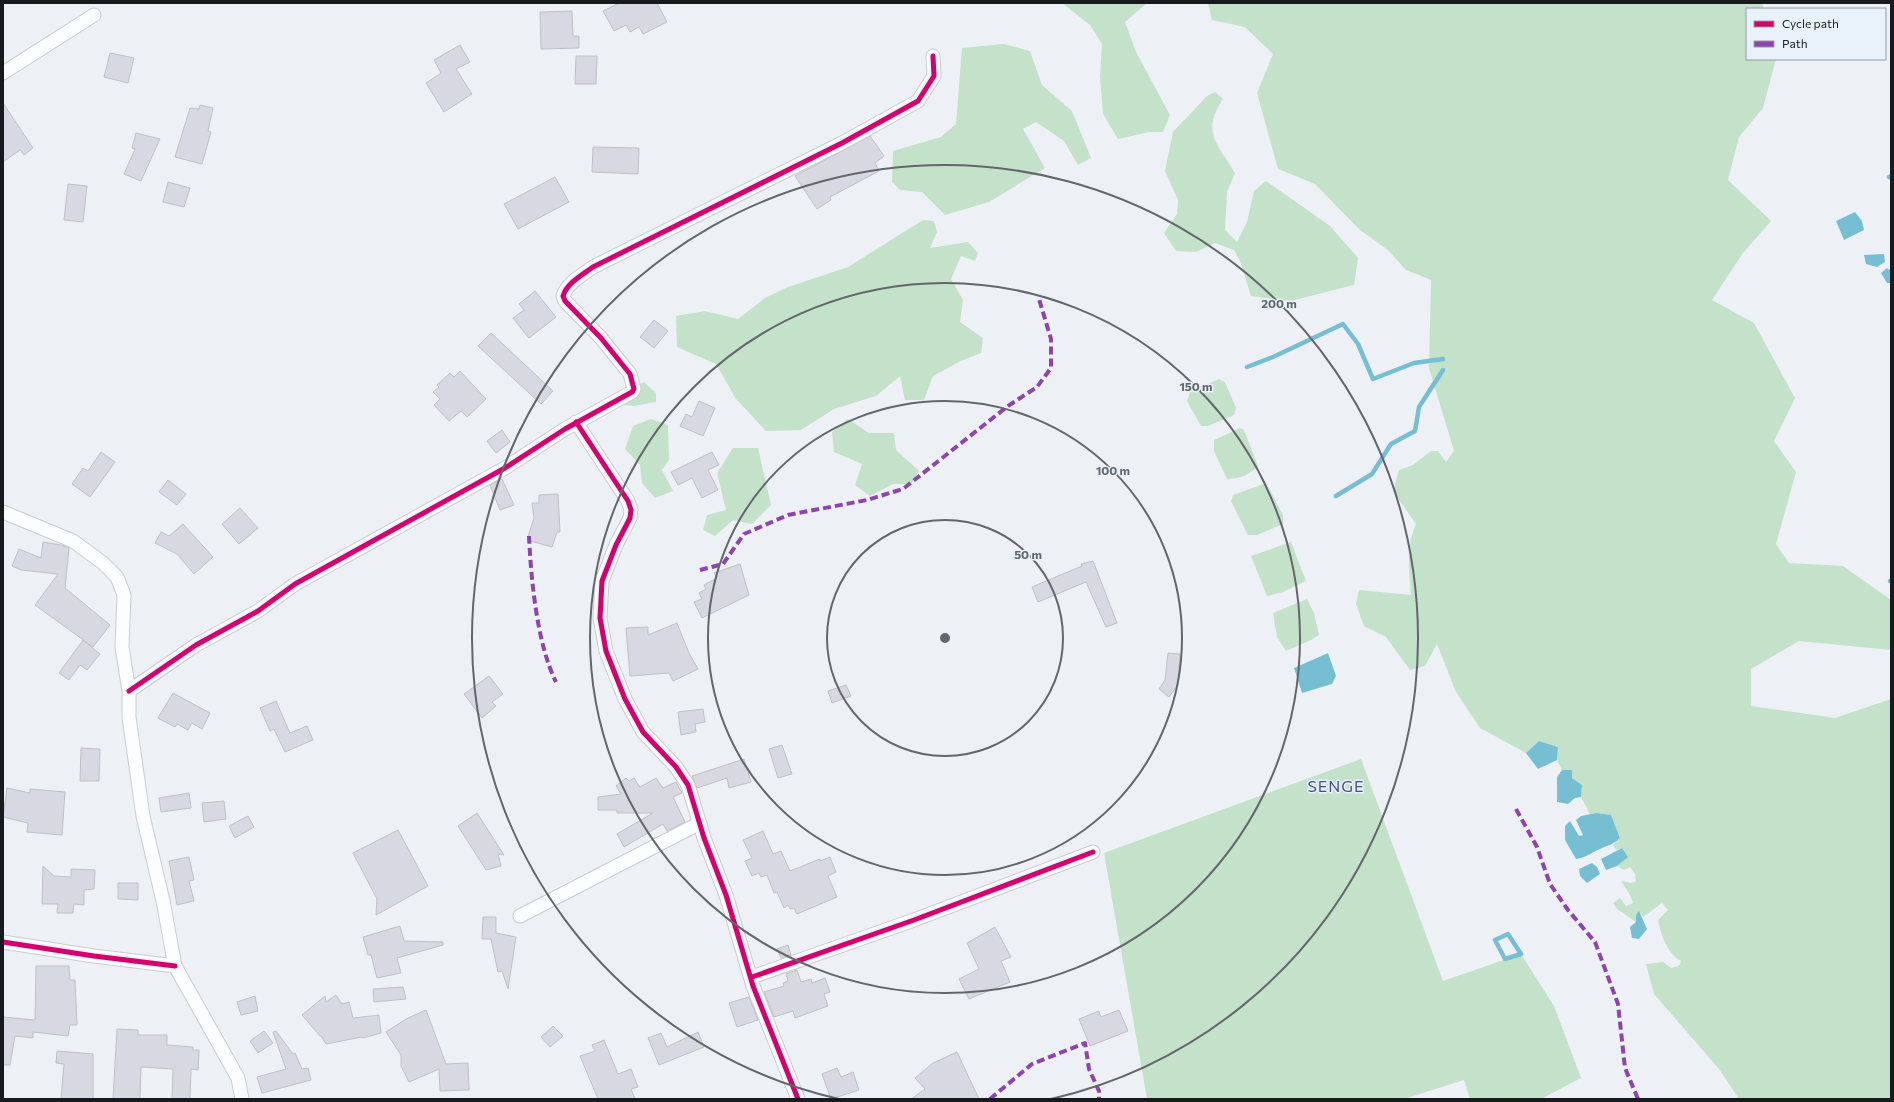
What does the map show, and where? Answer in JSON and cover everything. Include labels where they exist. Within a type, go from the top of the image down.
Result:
[{"type":"street","points":[[3,73],[94,15]]},
{"type":"street","points":[[129,691],[196,644],[258,611],[294,584],[505,468],[576,422],[634,389],[630,374],[601,338],[565,301],[563,296],[565,290],[575,280],[593,267],[842,143],[918,101],[934,76],[933,56]]},
{"type":"street","points":[[576,422],[628,501],[631,510],[630,518],[616,545],[602,581],[600,618],[606,651],[625,699],[643,732],[676,767],[688,784],[700,823],[726,895],[744,960],[752,977],[756,996],[798,1099]]},
{"type":"street","points":[[3,512],[73,541],[103,563],[117,576],[124,595],[122,647],[129,691],[129,717],[142,816],[163,901],[176,966],[238,1078],[242,1099]]},
{"type":"street","points":[[520,916],[700,823]]},
{"type":"street","points":[[752,977],[914,920],[1093,852]]},
{"type":"street","points":[[3,942],[94,956],[176,966]]},
{"type":"green space","points":[[1062,3],[1147,3],[1125,22],[1136,52],[1170,115],[1163,132],[1149,132],[1118,139],[1103,114],[1100,77],[1102,44],[1090,25]]},
{"type":"green space","points":[[1208,3],[1762,3],[1764,8],[1746,8],[1746,60],[1776,60],[1763,108],[1739,137],[1728,180],[1771,221],[1743,253],[1712,300],[1754,323],[1795,398],[1774,441],[1796,472],[1776,544],[1789,563],[1843,566],[1891,600],[1891,650],[1799,641],[1751,669],[1751,706],[1835,718],[1891,699],[1891,1099],[1739,1099],[1719,1069],[1654,994],[1646,964],[1663,962],[1671,968],[1679,966],[1681,961],[1676,958],[1668,948],[1659,926],[1658,920],[1668,910],[1662,903],[1643,917],[1640,912],[1636,915],[1636,922],[1617,909],[1613,903],[1620,898],[1626,906],[1633,903],[1621,881],[1631,883],[1636,881],[1635,874],[1630,867],[1624,870],[1617,866],[1627,857],[1622,848],[1616,850],[1613,845],[1620,838],[1611,815],[1596,813],[1590,814],[1581,797],[1582,785],[1572,778],[1572,770],[1562,770],[1557,760],[1558,747],[1539,741],[1526,753],[1480,728],[1456,692],[1437,644],[1425,666],[1410,670],[1386,637],[1364,626],[1356,604],[1359,590],[1411,595],[1409,550],[1416,524],[1393,491],[1399,470],[1413,465],[1431,451],[1438,451],[1446,462],[1454,451],[1429,368],[1431,280],[1406,270],[1388,250],[1360,230],[1315,184],[1278,169],[1257,93],[1273,54],[1245,27],[1212,20]]},
{"type":"green space","points":[[1004,44],[1030,51],[1042,85],[1072,111],[1091,158],[1078,165],[1064,141],[1036,122],[1023,129],[1045,168],[989,202],[945,215],[922,192],[900,190],[892,182],[893,151],[941,137],[956,124],[962,48]]},
{"type":"green space","points":[[1215,92],[1223,99],[1216,110],[1212,129],[1217,145],[1235,173],[1227,192],[1225,230],[1237,242],[1247,222],[1254,191],[1266,181],[1330,226],[1358,258],[1354,285],[1291,301],[1251,296],[1240,261],[1234,250],[1215,243],[1196,252],[1176,251],[1164,233],[1177,214],[1178,200],[1165,171],[1173,132],[1207,96]]},
{"type":"green space","points":[[923,220],[934,221],[937,232],[930,248],[968,242],[978,253],[975,261],[961,256],[951,279],[963,300],[960,322],[983,338],[981,353],[961,361],[933,376],[924,400],[905,400],[900,376],[876,396],[834,409],[801,430],[766,431],[736,399],[716,364],[677,347],[676,316],[705,311],[738,319],[765,298],[788,287],[848,267]]},
{"type":"green space","points":[[1219,379],[1225,382],[1236,408],[1234,415],[1208,426],[1201,426],[1187,401],[1190,392]]},
{"type":"green space","points":[[644,382],[656,393],[656,402],[634,406],[623,405],[621,393]]},
{"type":"green space","points":[[651,419],[668,425],[669,460],[662,470],[673,491],[655,498],[642,483],[640,465],[625,449],[633,426]]},
{"type":"green space","points":[[848,419],[869,433],[894,433],[896,450],[919,471],[911,484],[893,484],[870,496],[855,485],[862,464],[834,452],[832,432]]},
{"type":"green space","points":[[1240,428],[1244,430],[1258,466],[1244,476],[1227,479],[1214,451],[1214,440]]},
{"type":"green space","points":[[733,448],[758,448],[771,505],[752,524],[733,520],[715,536],[703,530],[707,515],[726,510],[717,473]]},
{"type":"green space","points":[[1266,483],[1283,515],[1283,524],[1257,535],[1248,535],[1231,501],[1233,495]]},
{"type":"green space","points":[[1291,542],[1306,581],[1283,592],[1267,596],[1251,556]]},
{"type":"green space","points":[[1307,599],[1314,613],[1319,635],[1286,651],[1277,637],[1273,613]]},
{"type":"green space","points":[[1361,759],[1443,981],[1521,954],[1554,1006],[1581,1078],[1541,1099],[1470,1099],[1464,1080],[1404,1099],[1147,1099],[1104,853]]},
{"type":"water","points":[[1855,212],[1862,221],[1864,230],[1844,240],[1836,221]]},
{"type":"water","points":[[1884,254],[1885,262],[1877,267],[1866,264],[1864,255]]},
{"type":"water","points":[[1887,268],[1891,271],[1891,283],[1887,283],[1881,273]]},
{"type":"water","points":[[1328,653],[1336,676],[1332,684],[1302,693],[1294,668]]},
{"type":"water","points":[[1539,741],[1558,747],[1557,760],[1538,769],[1526,753]]},
{"type":"water","points":[[1562,770],[1572,770],[1572,778],[1582,785],[1581,797],[1575,798],[1568,804],[1557,802],[1557,777]]},
{"type":"water","points":[[1596,813],[1611,815],[1620,838],[1610,845],[1576,859],[1565,840],[1565,826],[1570,821],[1579,836],[1583,835],[1576,820],[1581,816]]},
{"type":"water","points":[[1622,848],[1628,857],[1617,866],[1606,870],[1601,859]]},
{"type":"water","points":[[1592,863],[1597,867],[1600,874],[1587,883],[1580,876],[1579,869]]},
{"type":"water","points":[[1639,911],[1647,929],[1639,939],[1632,938],[1630,927],[1636,922],[1636,915]]},
{"type":"building","points":[[619,3],[657,3],[667,22],[643,34],[639,27],[630,32],[626,25],[614,31],[603,11]]},
{"type":"building","points":[[572,11],[573,36],[579,36],[579,48],[541,49],[540,12]]},
{"type":"building","points":[[460,45],[470,62],[456,69],[472,94],[444,112],[426,83],[441,73],[434,60]]},
{"type":"building","points":[[110,53],[134,58],[128,83],[104,77]]},
{"type":"building","points":[[576,56],[597,56],[596,84],[575,84]]},
{"type":"building","points":[[3,103],[33,148],[24,155],[20,150],[3,162]]},
{"type":"building","points":[[200,105],[213,108],[208,131],[211,132],[202,164],[175,157],[190,108],[199,109]]},
{"type":"building","points":[[136,133],[160,139],[141,181],[124,174],[135,149],[132,148]]},
{"type":"building","points":[[870,136],[884,156],[875,163],[879,171],[830,197],[831,200],[817,209],[795,176]]},
{"type":"building","points":[[593,147],[639,148],[638,174],[592,172]]},
{"type":"building","points":[[555,177],[569,202],[518,229],[504,204]]},
{"type":"building","points":[[168,182],[190,188],[184,207],[163,202]]},
{"type":"building","points":[[68,184],[87,186],[83,222],[64,220]]},
{"type":"building","points":[[535,291],[556,317],[529,338],[513,318],[524,310],[519,304]]},
{"type":"building","points":[[654,320],[668,331],[654,348],[640,337]]},
{"type":"building","points":[[491,333],[553,391],[541,404],[478,346]]},
{"type":"building","points":[[460,371],[486,399],[467,417],[461,411],[449,421],[434,405],[440,399],[433,392],[439,387],[437,385],[450,373],[454,377]]},
{"type":"building","points":[[699,401],[715,408],[703,436],[680,426],[686,414],[692,417]]},
{"type":"building","points":[[502,430],[510,442],[496,453],[487,441]]},
{"type":"building","points":[[101,452],[115,462],[90,497],[72,484],[83,468],[88,471]]},
{"type":"building","points":[[712,452],[719,465],[708,470],[718,490],[702,498],[692,478],[678,485],[671,472]]},
{"type":"building","points":[[502,479],[514,505],[500,510],[490,485]]},
{"type":"building","points":[[168,480],[186,494],[177,505],[159,492]]},
{"type":"building","points":[[558,494],[560,532],[557,532],[552,547],[527,540],[534,518],[532,503],[539,503],[539,495]]},
{"type":"building","points":[[240,508],[258,528],[239,544],[222,524]]},
{"type":"building","points":[[183,524],[213,557],[194,574],[177,554],[155,543],[161,532],[169,536]]},
{"type":"building","points":[[43,542],[69,548],[65,588],[110,625],[93,647],[35,605],[58,574],[21,570],[12,566],[19,549],[41,558]]},
{"type":"building","points":[[1093,561],[1117,623],[1106,627],[1086,582],[1038,602],[1032,587],[1082,566],[1081,564]]},
{"type":"building","points":[[740,564],[749,595],[702,618],[694,602],[702,599],[699,593],[706,589],[704,585],[717,578],[714,573]]},
{"type":"building","points":[[677,623],[689,653],[698,669],[673,681],[669,673],[630,676],[626,628],[648,627],[648,635]]},
{"type":"building","points":[[83,640],[100,654],[87,670],[80,665],[69,680],[59,673]]},
{"type":"building","points":[[1168,653],[1180,654],[1178,685],[1169,697],[1159,689],[1165,680]]},
{"type":"building","points":[[489,676],[503,694],[492,702],[496,706],[482,718],[464,694]]},
{"type":"building","points":[[846,685],[851,696],[832,703],[828,691]]},
{"type":"building","points":[[173,693],[210,713],[202,729],[192,723],[188,730],[177,724],[175,727],[158,718]]},
{"type":"building","points":[[276,701],[290,733],[307,726],[313,740],[285,752],[274,729],[270,731],[260,708]]},
{"type":"building","points":[[703,709],[705,722],[695,724],[696,732],[681,735],[678,712]]},
{"type":"building","points":[[782,745],[792,774],[778,778],[769,749]]},
{"type":"building","points":[[81,748],[100,749],[99,781],[80,781]]},
{"type":"building","points":[[744,759],[751,782],[729,788],[727,778],[697,788],[692,776]]},
{"type":"building","points":[[626,778],[629,781],[634,778],[640,787],[656,778],[663,788],[676,782],[682,793],[673,797],[685,822],[667,831],[663,824],[624,847],[617,834],[653,813],[617,813],[617,810],[598,810],[598,797],[621,794],[616,786]]},
{"type":"building","points":[[7,788],[30,793],[30,789],[65,792],[62,835],[27,832],[28,823],[3,817]]},
{"type":"building","points":[[189,793],[191,808],[161,812],[159,798]]},
{"type":"building","points":[[224,801],[226,819],[204,822],[202,803]]},
{"type":"building","points":[[477,813],[504,855],[498,854],[501,866],[486,870],[458,826]]},
{"type":"building","points":[[248,816],[254,827],[235,838],[229,826]]},
{"type":"building","points":[[398,830],[428,886],[376,915],[377,899],[353,853]]},
{"type":"building","points":[[763,831],[773,854],[781,851],[790,871],[820,859],[820,861],[830,857],[836,872],[828,876],[837,897],[797,914],[794,908],[790,909],[788,905],[784,908],[777,892],[774,893],[767,875],[761,877],[759,873],[752,876],[745,861],[752,858],[743,840]]},
{"type":"building","points":[[189,857],[194,880],[189,881],[194,901],[177,905],[169,861]]},
{"type":"building","points":[[43,866],[54,876],[71,877],[71,869],[95,870],[94,889],[84,890],[84,905],[74,904],[73,913],[57,913],[58,904],[42,904]]},
{"type":"building","points":[[118,883],[138,883],[138,900],[118,899]]},
{"type":"building","points":[[483,917],[496,917],[496,933],[516,937],[508,989],[502,971],[498,972],[491,939],[482,939]]},
{"type":"building","points":[[400,926],[404,941],[443,942],[443,945],[397,958],[401,973],[377,978],[371,955],[368,955],[363,937]]},
{"type":"building","points":[[995,927],[1011,957],[1001,961],[1010,982],[969,999],[959,979],[979,969],[967,943]]},
{"type":"building","points":[[788,945],[791,955],[781,958],[777,949]]},
{"type":"building","points":[[36,966],[69,966],[70,980],[75,980],[77,1025],[70,1025],[68,1036],[33,1032],[33,1038],[15,1036],[10,1065],[3,1065],[3,1017],[35,1020]]},
{"type":"building","points":[[797,970],[801,982],[811,979],[812,983],[825,978],[830,992],[824,994],[828,1006],[795,1018],[793,1011],[774,1017],[764,992],[784,986],[783,983],[788,981],[786,974]]},
{"type":"building","points":[[403,987],[406,999],[374,1002],[373,989]]},
{"type":"building","points":[[336,995],[342,1004],[349,1002],[353,1018],[379,1015],[381,1033],[363,1038],[326,1044],[321,1036],[302,1015],[325,996],[326,1002]]},
{"type":"building","points":[[255,996],[258,1011],[241,1015],[237,1002]]},
{"type":"building","points":[[749,997],[758,1020],[737,1027],[729,1003]]},
{"type":"building","points":[[426,1010],[446,1064],[468,1063],[469,1090],[440,1091],[439,1069],[409,1082],[401,1066],[401,1055],[386,1032],[406,1019]]},
{"type":"building","points":[[1119,1010],[1128,1031],[1090,1046],[1079,1019],[1099,1011],[1101,1017]]},
{"type":"building","points":[[553,1026],[563,1036],[550,1047],[541,1037]]},
{"type":"building","points":[[117,1029],[138,1030],[138,1035],[167,1035],[167,1045],[193,1047],[193,1050],[199,1050],[198,1070],[191,1069],[190,1099],[172,1099],[173,1069],[141,1067],[140,1099],[113,1099]]},
{"type":"building","points":[[264,1031],[273,1043],[258,1053],[250,1041]]},
{"type":"building","points":[[276,1031],[293,1054],[295,1053],[302,1069],[308,1068],[311,1080],[262,1093],[257,1077],[286,1069],[273,1032]]},
{"type":"building","points":[[698,1032],[704,1047],[659,1065],[648,1038],[661,1033],[667,1047]]},
{"type":"building","points":[[604,1040],[618,1074],[631,1069],[638,1087],[631,1089],[635,1099],[598,1099],[580,1056],[595,1051],[592,1045]]},
{"type":"building","points":[[57,1051],[93,1054],[93,1099],[61,1099],[64,1064],[56,1063]]},
{"type":"building","points":[[957,1052],[979,1099],[911,1099],[925,1089],[915,1078],[933,1063]]},
{"type":"building","points":[[837,1068],[841,1077],[853,1072],[859,1090],[831,1099],[822,1074]]},
{"type":"waterway","points":[[1247,367],[1273,357],[1343,324],[1358,344],[1373,379],[1414,363],[1443,359]]},
{"type":"waterway","points":[[1336,496],[1372,474],[1391,444],[1415,431],[1419,407],[1443,370]]},
{"type":"waterway","points":[[1508,934],[1521,954],[1505,959],[1495,940],[1508,934]]},
{"type":"marked path","points":[[700,570],[723,564],[744,534],[788,515],[867,500],[903,489],[1008,406],[1037,387],[1051,368],[1051,339],[1039,299]]},
{"type":"marked path","points":[[529,536],[531,572],[536,611],[549,667],[556,682]]},
{"type":"marked path","points":[[1516,809],[1537,847],[1550,884],[1568,910],[1595,942],[1618,1004],[1625,1068],[1638,1099]]},
{"type":"marked path","points":[[990,1099],[1032,1064],[1085,1043],[1089,1069],[1099,1091],[1099,1099]]},
{"type":"cycle path","points":[[129,691],[196,645],[258,611],[295,584],[505,468],[565,429],[632,392],[634,389],[630,374],[601,338],[565,301],[563,296],[568,287],[593,267],[842,143],[918,101],[934,76],[933,56]]},
{"type":"cycle path","points":[[576,422],[628,501],[631,510],[630,518],[616,545],[602,581],[600,618],[606,651],[625,699],[643,732],[676,767],[688,785],[704,838],[726,895],[753,986],[798,1099]]},
{"type":"cycle path","points":[[752,977],[914,920],[1093,852]]},
{"type":"cycle path","points":[[3,942],[94,956],[175,966]]},
{"type":"district","name":"SENGE","points":[[1336,785]]}]
